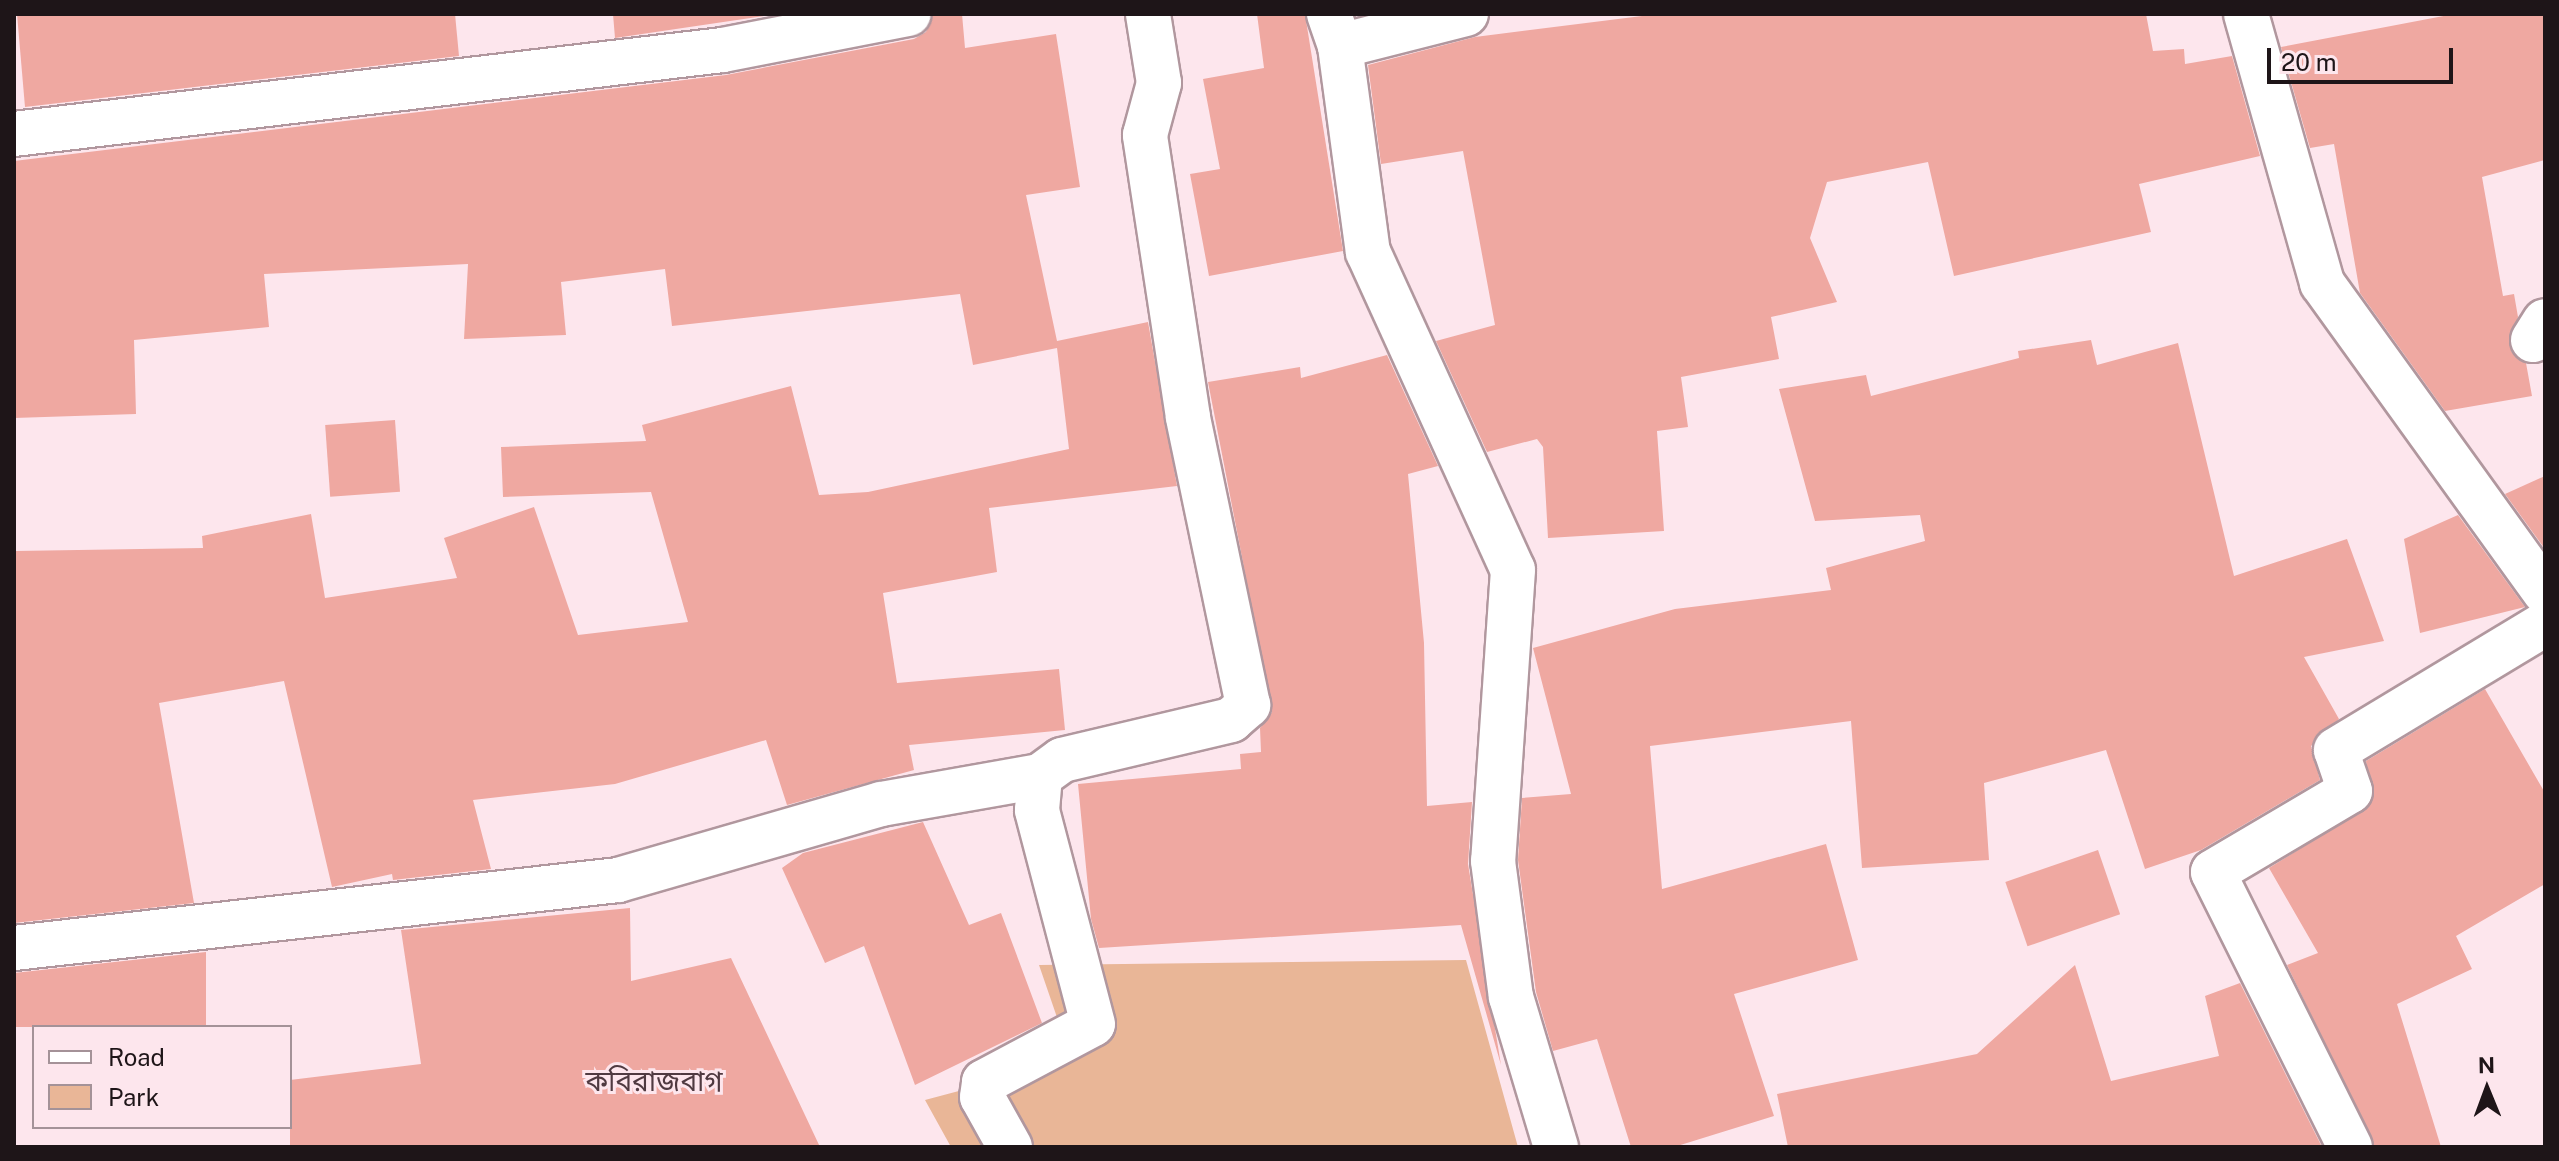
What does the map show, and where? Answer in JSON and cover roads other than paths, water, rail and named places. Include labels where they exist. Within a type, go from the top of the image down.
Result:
[{"type":"street","points":[[14,134],[723,50],[909,14]]},
{"type":"street","points":[[14,948],[618,880],[881,804],[1040,776],[1062,760],[1231,720],[1248,705],[1188,417],[1145,135],[1159,83],[1148,14]]},
{"type":"street","points":[[1466,14],[1335,30],[1368,252],[1513,570],[1493,861],[1511,997],[1556,1147]]},
{"type":"street","points":[[2246,14],[2322,283],[2545,592]]},
{"type":"street","points":[[2350,1147],[2213,872],[2350,791],[2336,750],[2545,624]]},
{"type":"street","points":[[1010,1147],[982,1097],[984,1082],[1093,1024],[1037,810],[1040,776]]},
{"type":"district","name":"কবিরাজবাগ","points":[[654,1081]]}]
